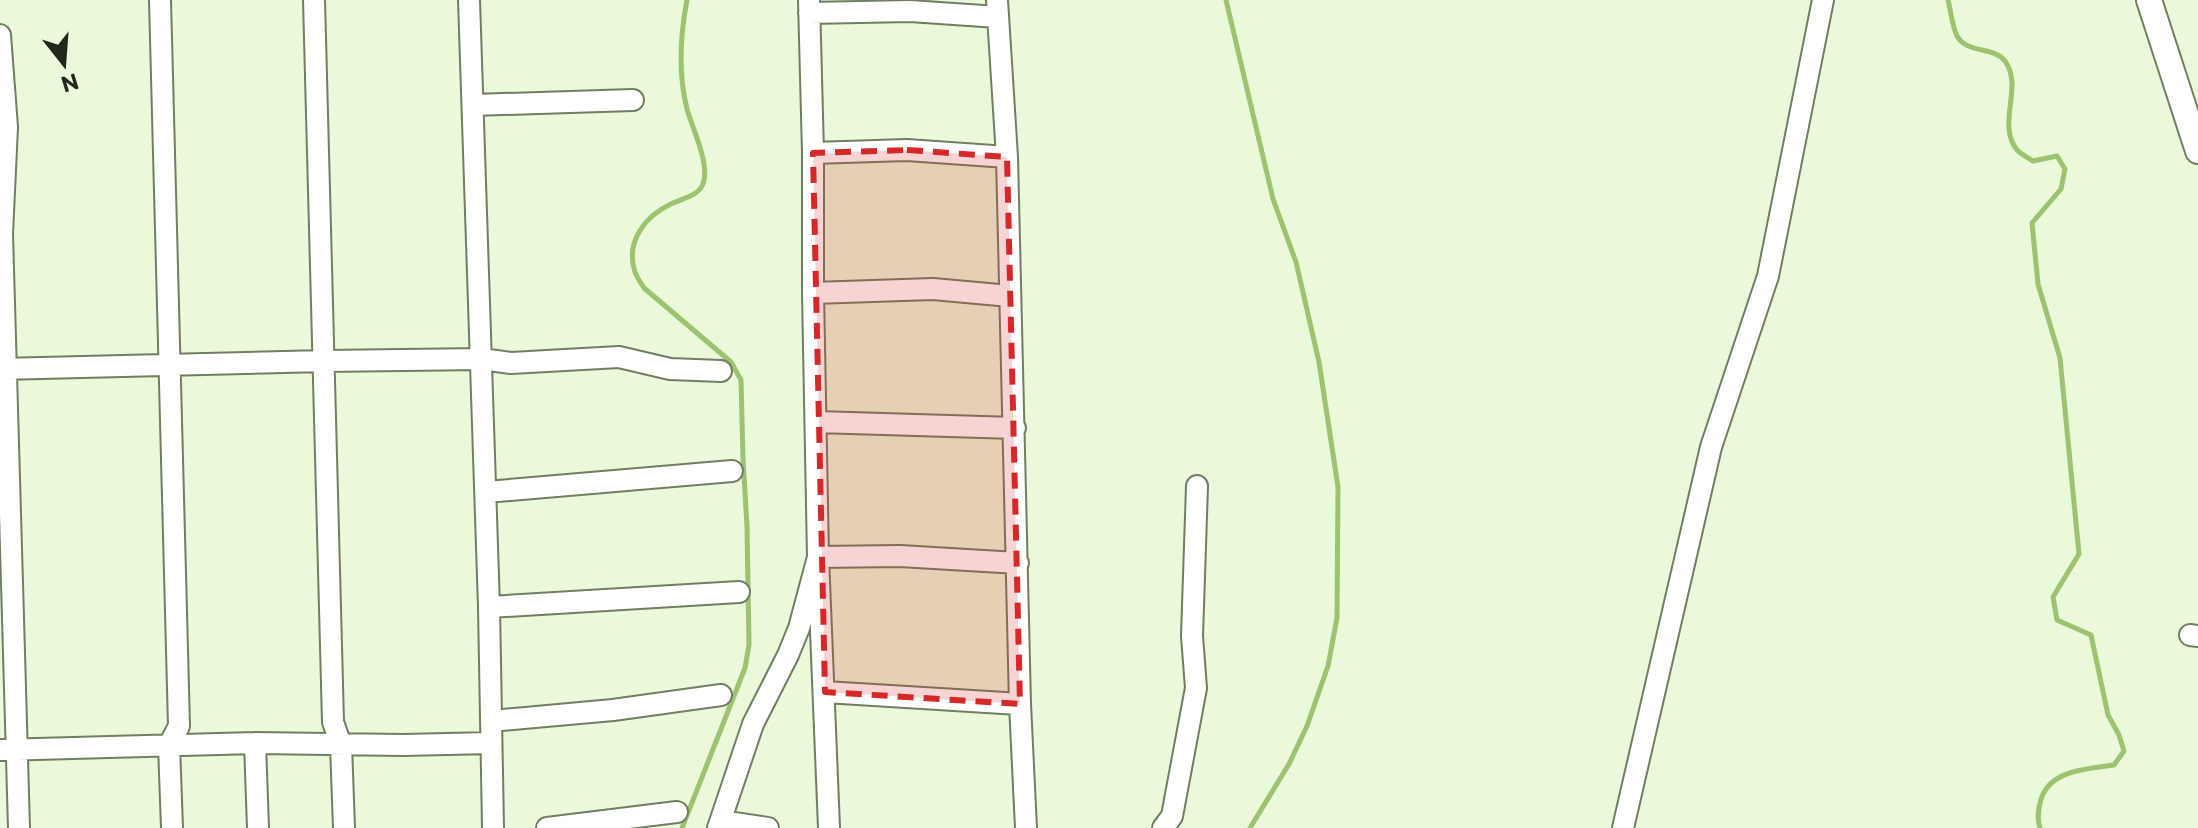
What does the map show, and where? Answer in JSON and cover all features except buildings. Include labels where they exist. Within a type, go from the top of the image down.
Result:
[{"type":"street","points":[[160,0],[179,726],[169,745],[172,828]]},
{"type":"street","points":[[314,0],[333,722],[341,745],[344,828]]},
{"type":"street","points":[[469,0],[486,492],[493,828]]},
{"type":"street","points":[[1623,828],[1711,447],[1768,276],[1823,0]]},
{"type":"street","points":[[2149,0],[2198,151]]},
{"type":"street","points":[[829,828],[818,557],[809,6],[910,11],[998,8],[1007,157],[1020,704],[1026,828]]},
{"type":"street","points":[[0,35],[7,127],[2,234],[8,750],[19,828]]},
{"type":"street","points":[[473,105],[633,100]]},
{"type":"street","points":[[813,153],[907,150],[1007,157]]},
{"type":"street","points":[[813,293],[933,289],[1010,296]]},
{"type":"street","points":[[3,369],[482,359],[511,363],[619,357],[670,369],[721,371]]},
{"type":"street","points":[[817,422],[1015,428]]},
{"type":"street","points":[[486,492],[732,471]]},
{"type":"street","points":[[1163,828],[1172,816],[1196,688],[1192,636],[1197,486]]},
{"type":"street","points":[[818,557],[900,556],[1018,563]]},
{"type":"street","points":[[768,828],[720,824],[753,724],[799,628],[818,557]]},
{"type":"street","points":[[489,607],[739,592]]},
{"type":"street","points":[[825,692],[1020,704]]},
{"type":"street","points":[[491,721],[613,710],[721,695]]},
{"type":"street","points":[[8,750],[255,743],[491,743]]},
{"type":"street","points":[[255,743],[258,828]]},
{"type":"street","points":[[547,828],[677,812]]},
{"type":"highlighted area","points":[[907,150],[1007,157],[1020,704],[825,692],[813,153]]},
{"type":"waterway","points":[[682,828],[745,668],[749,645],[741,380],[731,362],[644,288],[633,261],[635,240],[646,223],[662,209],[696,192],[704,178],[703,158],[682,82],[682,41],[687,0]]},
{"type":"waterway","points":[[1226,0],[1273,199],[1296,262],[1319,362],[1338,487],[1337,618],[1328,666],[1307,726],[1289,764],[1250,828]]},
{"type":"waterway","points":[[1948,0],[1955,32],[1961,42],[2000,56],[2010,71],[2009,129],[2017,150],[2033,161],[2057,156],[2065,169],[2061,189],[2032,223],[2038,284],[2060,358],[2079,554],[2053,597],[2057,620],[2091,635],[2108,715],[2124,751],[2114,765],[2069,773],[2051,784],[2040,803],[2040,828]]}]
